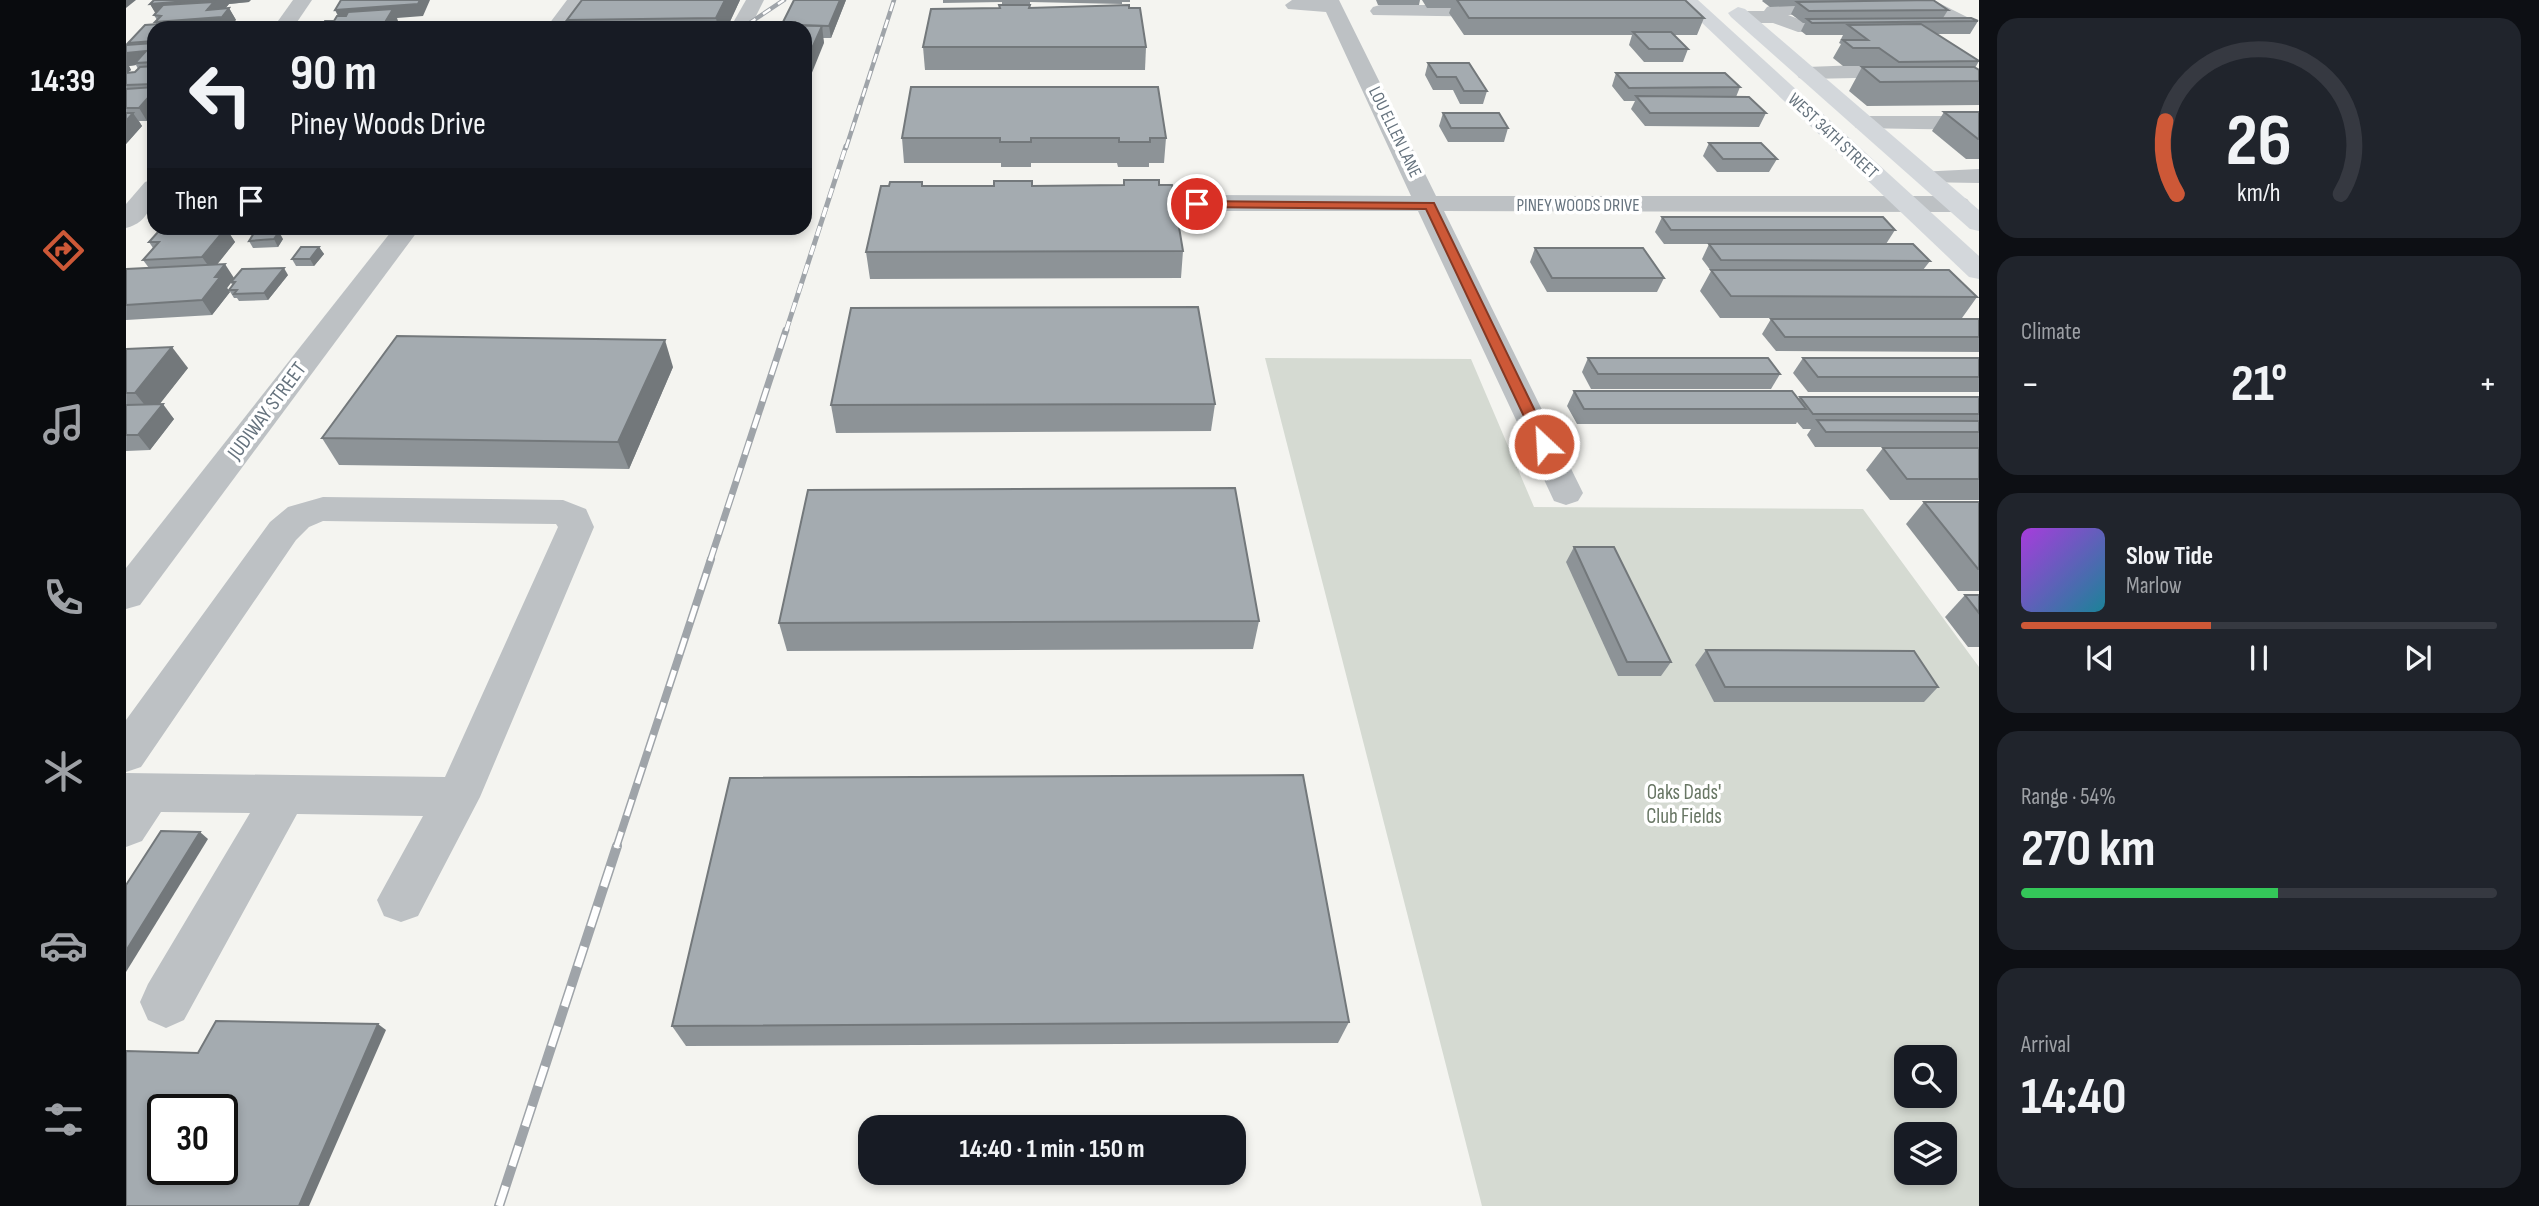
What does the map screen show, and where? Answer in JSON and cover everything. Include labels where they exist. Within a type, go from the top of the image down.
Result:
[{"type":"main road","name":"WEST 34TH STREET","points":[[1723,0],[1979,223]]},
{"type":"main road","name":"WEST 34TH STREET","points":[[1685,8],[1750,59],[1979,271]]},
{"type":"main road","points":[[1750,59],[1793,60]]},
{"type":"street","points":[[288,21],[303,0]]},
{"type":"street","points":[[561,21],[577,0]]},
{"type":"street","points":[[744,21],[755,0]]},
{"type":"street","points":[[1295,5],[1332,3]]},
{"type":"street","name":"LOU ELLEN LANE","points":[[1332,3],[1566,493]]},
{"type":"street","points":[[1742,17],[1775,14],[1937,8],[1964,23],[1798,26],[1775,14]]},
{"type":"street","points":[[1380,11],[1518,11]]},
{"type":"street","points":[[1793,60],[1815,49],[1843,72]]},
{"type":"street","points":[[1793,60],[1843,72],[1858,71],[1885,83],[1979,82]]},
{"type":"street","points":[[1864,123],[1979,123]]},
{"type":"street","points":[[1927,177],[1979,176]]},
{"type":"street","points":[[126,220],[147,195]]},
{"type":"street","name":"PINEY WOODS DRIVE","points":[[1197,204],[1958,204]]},
{"type":"street","name":"JUDIWAY STREET","points":[[126,595],[402,235]]},
{"type":"street","points":[[126,754],[284,531],[293,520],[305,512],[323,509],[563,512],[573,518],[576,527],[574,535],[458,797],[401,901]]},
{"type":"street","points":[[134,804],[285,794],[458,797]]},
{"type":"street","points":[[166,1002],[285,794]]},
{"type":"green space","name":"Oaks Dads' Club Fields","points":[[1265,358],[1471,359],[1534,507],[1863,509],[1979,667],[1979,1206],[1482,1206]]},
{"type":"building","points":[[154,0],[200,0],[150,4]]},
{"type":"building","points":[[341,0],[420,0],[418,4],[335,10]]},
{"type":"building","points":[[582,0],[725,0],[716,18],[567,20]]},
{"type":"building","points":[[794,0],[840,0],[829,26],[812,26],[812,21],[784,21]]},
{"type":"building","points":[[1457,0],[1685,0],[1704,18],[1469,18]]},
{"type":"building","points":[[1933,0],[1948,10],[1809,11],[1797,2]]},
{"type":"building","points":[[214,2],[207,10],[229,8],[222,17],[156,21],[161,16],[154,15],[163,5]]},
{"type":"building","points":[[999,5],[1030,5],[1029,8],[1129,5],[1129,8],[1140,8],[1146,47],[923,47],[931,9],[1000,8]]},
{"type":"building","points":[[393,9],[386,21],[334,21],[337,16],[346,16],[348,12]]},
{"type":"building","points":[[1971,18],[1978,21],[1812,23],[1807,19]]},
{"type":"building","points":[[1921,24],[1979,61],[1899,62],[1879,48],[1853,48],[1843,40],[1868,40],[1848,25]]},
{"type":"building","points":[[145,25],[147,42],[128,43]]},
{"type":"building","points":[[812,26],[822,26],[812,48]]},
{"type":"building","points":[[1633,32],[1671,32],[1688,49],[1649,49]]},
{"type":"building","points":[[147,44],[147,62],[135,63],[146,51],[126,53],[126,45]]},
{"type":"building","points":[[1428,63],[1469,63],[1487,91],[1464,91],[1456,77],[1437,77]]},
{"type":"building","points":[[147,66],[147,84],[126,85],[126,73],[135,72],[140,67]]},
{"type":"building","points":[[1862,67],[1974,67],[1979,70],[1979,81],[1880,82]]},
{"type":"building","points":[[1616,73],[1725,73],[1740,87],[1629,88]]},
{"type":"building","points":[[911,87],[1158,87],[1166,138],[1150,138],[1150,142],[1119,142],[1119,138],[1031,138],[1031,142],[1000,142],[1000,138],[902,138]]},
{"type":"building","points":[[147,88],[147,99],[139,108],[126,108],[126,89]]},
{"type":"building","points":[[1636,96],[1749,97],[1766,113],[1650,113]]},
{"type":"building","points":[[1944,112],[1979,112],[1979,139],[1978,139]]},
{"type":"building","points":[[1443,113],[1499,113],[1508,128],[1451,128]]},
{"type":"building","points":[[1709,143],[1761,143],[1777,159],[1723,159]]},
{"type":"building","points":[[1124,180],[1159,180],[1159,185],[1172,185],[1183,251],[866,252],[881,186],[889,186],[890,182],[922,182],[922,186],[994,186],[994,181],[1032,181],[1032,186],[1124,185]]},
{"type":"building","points":[[1662,217],[1883,217],[1895,230],[1671,230]]},
{"type":"building","points":[[155,235],[220,235],[202,257],[143,260],[159,242],[149,242]]},
{"type":"building","points":[[253,235],[277,235],[274,239],[249,241]]},
{"type":"building","points":[[1709,244],[1913,244],[1930,261],[1721,260]]},
{"type":"building","points":[[301,247],[319,247],[310,259],[292,259]]},
{"type":"building","points":[[1535,248],[1643,248],[1664,278],[1552,278]]},
{"type":"building","points":[[225,264],[215,277],[220,277],[202,300],[126,305],[126,269]]},
{"type":"building","points":[[284,268],[264,293],[234,294],[237,290],[229,290],[235,282],[231,282],[242,269]]},
{"type":"building","points":[[1711,270],[1949,270],[1977,297],[1731,296]]},
{"type":"building","points":[[1198,307],[1215,404],[831,405],[851,308]]},
{"type":"building","points":[[1771,319],[1979,319],[1979,337],[1785,337]]},
{"type":"building","points":[[397,336],[665,340],[618,442],[322,438]]},
{"type":"building","points":[[172,347],[135,393],[126,393],[126,349]]},
{"type":"building","points":[[1588,358],[1768,358],[1780,374],[1598,374]]},
{"type":"building","points":[[1803,358],[1979,358],[1979,377],[1818,377]]},
{"type":"building","points":[[1574,391],[1792,391],[1806,409],[1584,409]]},
{"type":"building","points":[[1800,397],[1979,397],[1979,414],[1813,414]]},
{"type":"building","points":[[163,404],[138,435],[126,435],[126,405]]},
{"type":"building","points":[[1817,420],[1979,421],[1979,432],[1826,432]]},
{"type":"building","points":[[1883,448],[1979,448],[1979,479],[1907,479]]},
{"type":"building","points":[[1235,488],[1259,621],[779,623],[808,490]]},
{"type":"building","points":[[1924,502],[1979,502],[1979,569],[1978,569]]},
{"type":"building","points":[[1574,547],[1614,547],[1671,662],[1627,662]]},
{"type":"building","points":[[1965,595],[1979,595],[1979,613]]},
{"type":"building","points":[[1706,650],[1914,651],[1938,687],[1725,687]]},
{"type":"building","points":[[1303,775],[1349,1022],[672,1026],[730,778]]},
{"type":"building","points":[[161,831],[200,832],[126,951],[126,885]]},
{"type":"building","points":[[216,1021],[378,1024],[299,1206],[126,1206],[126,1051],[198,1053]]},
{"type":"railway","points":[[752,21],[784,0]]},
{"type":"railway","points":[[846,148],[894,0]]},
{"type":"railway","points":[[786,331],[846,146]]},
{"type":"railway","points":[[710,561],[786,330]]},
{"type":"railway","points":[[616,848],[711,559]]},
{"type":"railway","points":[[499,1206],[617,846]]},
{"type":"route","points":[[1197,204],[1430,205],[1544,444]]}]
